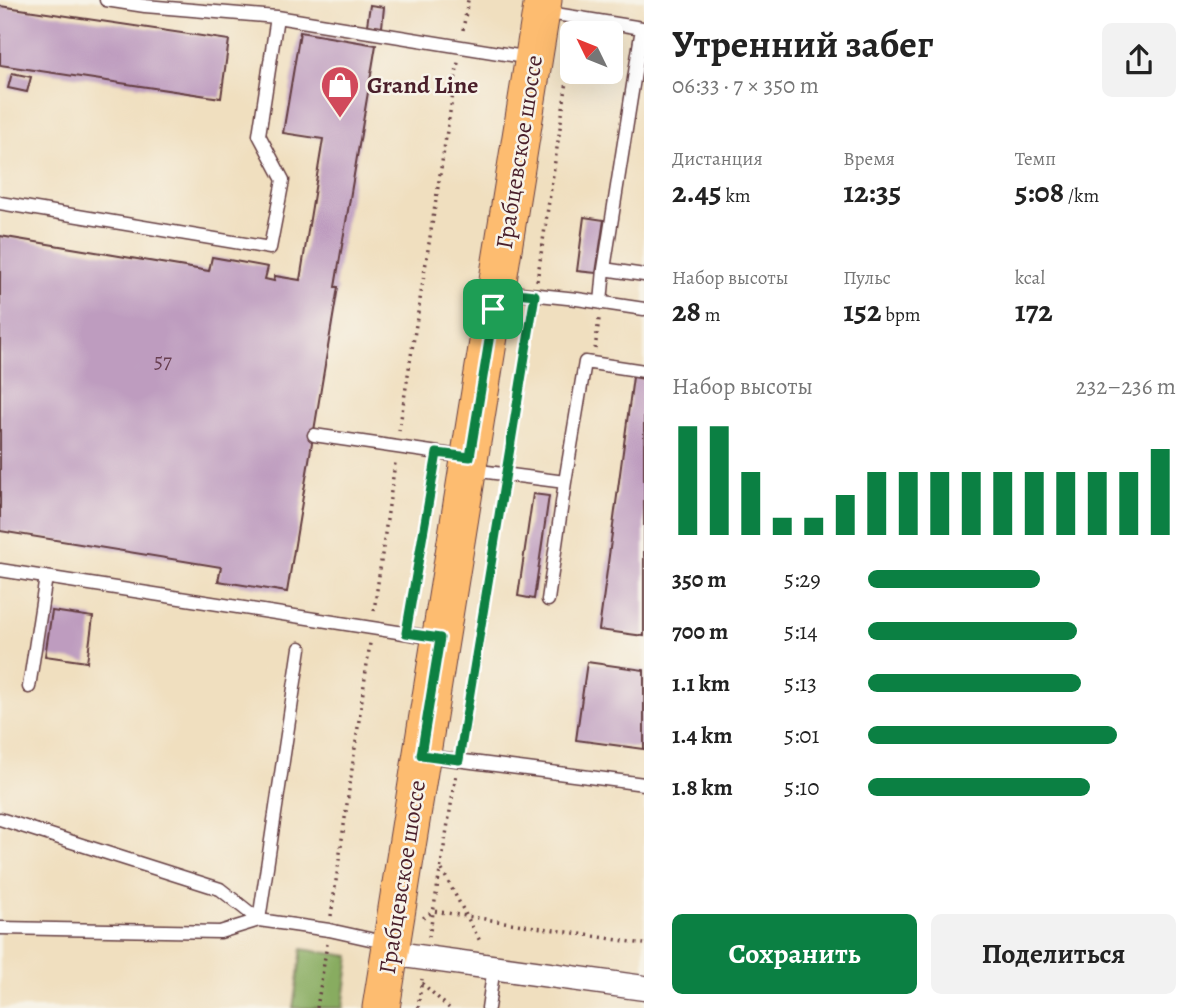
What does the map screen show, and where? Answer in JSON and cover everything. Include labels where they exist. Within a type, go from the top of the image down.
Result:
[{"type":"main road","name":"Грабцевское шоссе","points":[[380,1008],[398,940],[421,755],[423,636],[458,460],[497,291],[542,6]]},
{"type":"street","points":[[398,940],[494,967],[644,988]]},
{"type":"lane","points":[[106,0],[277,18],[534,58]]},
{"type":"lane","points":[[542,6],[642,28],[639,78],[604,269],[601,303]]},
{"type":"lane","points":[[0,203],[270,248],[283,180],[259,135],[277,18]]},
{"type":"lane","points":[[604,269],[644,275]]},
{"type":"lane","points":[[497,291],[644,309]]},
{"type":"lane","points":[[548,600],[585,362],[644,371]]},
{"type":"lane","points":[[314,435],[397,447],[458,460],[505,475],[565,482]]},
{"type":"lane","points":[[0,570],[423,636]]},
{"type":"lane","points":[[29,687],[46,577]]},
{"type":"lane","points":[[259,920],[300,648]]},
{"type":"lane","points":[[421,755],[644,784]]},
{"type":"lane","points":[[0,819],[220,889],[259,920]]},
{"type":"lane","points":[[0,928],[220,932],[259,920],[398,940]]},
{"type":"lane","points":[[488,1008],[494,967]]},
{"type":"path","points":[[317,1008],[397,447],[468,0]]},
{"type":"path","points":[[428,946],[535,295],[567,84]]},
{"type":"path","points":[[593,363],[601,303]]},
{"type":"path","points":[[423,636],[458,460]]},
{"type":"path","points":[[441,868],[494,967]]},
{"type":"path","points":[[398,940],[434,911],[644,944]]},
{"type":"path","points":[[422,983],[449,1008]]},
{"type":"green space","points":[[302,949],[350,956],[343,1008],[293,1008]]},
{"type":"building","points":[[370,5],[384,7],[382,27],[367,25]]},
{"type":"building","points":[[0,6],[229,40],[221,98],[0,65]]},
{"type":"building","points":[[300,32],[376,45],[287,592],[218,581],[221,567],[0,531],[0,236],[209,271],[212,257],[268,267],[265,279],[274,281],[275,276],[300,280],[323,139],[283,133]]},
{"type":"building","points":[[12,73],[31,77],[27,92],[8,88]]},
{"type":"building","points":[[584,217],[604,220],[596,273],[577,271]]},
{"type":"building","points":[[633,377],[644,379],[644,636],[599,630]]},
{"type":"building","points":[[533,494],[549,496],[534,599],[518,596]]},
{"type":"building","points":[[52,611],[93,617],[87,662],[45,656]]},
{"type":"building","points":[[587,662],[644,670],[644,749],[576,740]]},
{"type":"place","name":"Grand Line","points":[[340,119]]},
{"type":"route","points":[[497,291],[535,295],[459,760],[421,755],[440,638],[406,633],[437,453],[470,457],[493,309],[497,291]]}]
